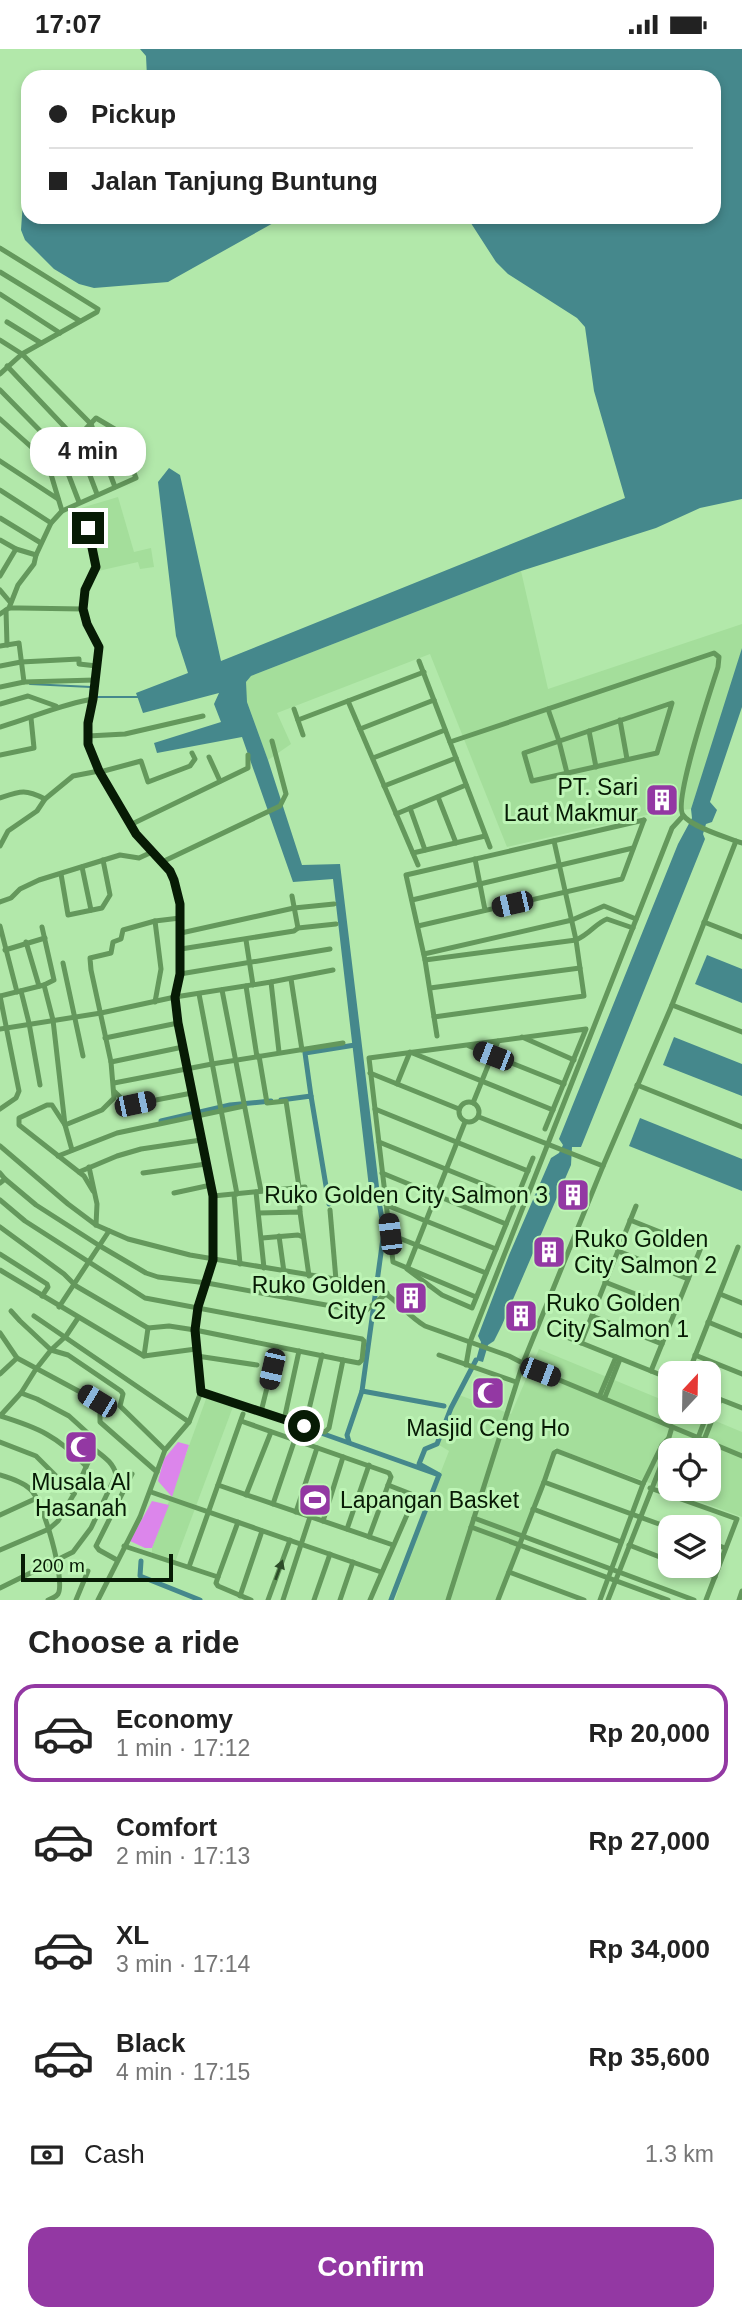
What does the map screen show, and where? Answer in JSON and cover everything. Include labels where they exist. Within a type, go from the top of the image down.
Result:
[{"type":"street","points":[[0,248],[96,306],[97,312],[22,354],[4,366],[0,374]]},
{"type":"street","points":[[0,272],[80,321]]},
{"type":"street","points":[[0,294],[60,333]]},
{"type":"street","points":[[7,322],[41,343]]},
{"type":"street","points":[[0,340],[22,354],[91,423],[116,487]]},
{"type":"street","points":[[4,366],[76,439],[97,494]]},
{"type":"street","points":[[0,390],[59,450],[79,502]]},
{"type":"street","points":[[47,461],[76,439],[96,418],[140,444]]},
{"type":"street","points":[[0,419],[47,461],[62,511]]},
{"type":"street","points":[[6,609],[18,585],[34,565],[51,523],[62,511],[136,478],[117,430]]},
{"type":"street","points":[[0,461],[58,499]]},
{"type":"street","points":[[0,490],[51,523]]},
{"type":"street","points":[[86,516],[96,567],[85,590],[83,609],[87,624],[99,647],[88,723],[90,751],[143,843],[162,862],[174,880],[180,904],[180,974],[175,997],[178,1023],[213,1196],[213,1260],[198,1307],[195,1330],[201,1392],[188,1422],[165,1451],[151,1492],[98,1600]]},
{"type":"street","points":[[0,518],[41,543]]},
{"type":"street","points":[[0,540],[16,549],[36,555]]},
{"type":"street","points":[[0,576],[16,549]]},
{"type":"street","points":[[0,590],[6,609],[4,645],[19,643],[24,681]]},
{"type":"street","points":[[6,609],[83,609]]},
{"type":"street","points":[[448,1600],[523,1363],[739,842],[689,822],[683,816],[680,804],[683,784],[718,667],[717,654],[710,653],[450,742]]},
{"type":"street","points":[[0,666],[21,662],[79,659],[79,664],[97,666]]},
{"type":"street","points":[[419,661],[490,847]]},
{"type":"street","points":[[298,720],[424,672]]},
{"type":"street","points":[[0,687],[24,681],[96,680]]},
{"type":"street","points":[[0,704],[28,696],[57,706]]},
{"type":"street","points":[[0,727],[31,718],[57,706],[93,699]]},
{"type":"street","points":[[360,729],[434,700]]},
{"type":"street","points":[[348,701],[418,865]]},
{"type":"street","points":[[672,702],[657,753],[531,781],[524,753],[559,741],[589,731],[672,702]]},
{"type":"street","points":[[294,709],[303,735]]},
{"type":"street","points":[[548,709],[567,773]]},
{"type":"street","points":[[88,736],[125,734],[203,716]]},
{"type":"street","points":[[0,755],[34,748],[31,718]]},
{"type":"street","points":[[620,720],[628,759]]},
{"type":"street","points":[[373,758],[445,730]]},
{"type":"street","points":[[589,731],[596,767]]},
{"type":"street","points":[[162,862],[280,806],[286,794],[272,741]]},
{"type":"street","points":[[0,846],[8,831],[37,811],[45,799],[73,776],[141,761],[148,782],[190,766],[195,759],[192,753]]},
{"type":"street","points":[[132,824],[248,768],[247,755]]},
{"type":"street","points":[[209,757],[220,781]]},
{"type":"street","points":[[384,786],[456,758]]},
{"type":"street","points":[[396,814],[466,785]]},
{"type":"street","points":[[0,798],[19,791],[28,791],[45,799]]},
{"type":"street","points":[[438,797],[456,843]]},
{"type":"street","points":[[410,808],[425,850]]},
{"type":"street","points":[[468,1366],[473,1343],[636,919],[672,828],[683,816]]},
{"type":"street","points":[[418,926],[622,879],[644,820],[406,875],[425,957],[437,1036]]},
{"type":"street","points":[[413,853],[485,836]]},
{"type":"street","points":[[434,1017],[584,996],[576,940],[554,841]]},
{"type":"street","points":[[412,900],[634,848]]},
{"type":"street","points":[[0,902],[39,880],[123,855],[139,858],[152,852]]},
{"type":"street","points":[[475,859],[485,911]]},
{"type":"street","points":[[61,874],[68,915],[102,908],[110,895],[103,860]]},
{"type":"street","points":[[82,867],[91,910]]},
{"type":"street","points":[[292,896],[298,928]]},
{"type":"street","points":[[180,933],[294,908],[334,904]]},
{"type":"street","points":[[425,957],[572,920],[604,906],[636,919]]},
{"type":"street","points":[[65,1125],[102,1110],[114,1098],[115,1093],[90,958],[112,952],[113,942],[121,939],[123,930],[155,921],[180,918]]},
{"type":"street","points":[[425,957],[576,940],[590,934],[607,919],[633,928]]},
{"type":"street","points":[[155,921],[161,969],[155,1002]]},
{"type":"street","points":[[704,922],[742,937]]},
{"type":"street","points":[[181,949],[294,932],[298,928],[336,924]]},
{"type":"street","points":[[0,926],[3,947],[29,1023],[40,1085]]},
{"type":"street","points":[[0,1109],[16,1098],[19,1091],[3,1029],[0,996],[52,982],[54,978],[43,927]]},
{"type":"street","points":[[3,947],[45,938]]},
{"type":"street","points":[[246,940],[253,985]]},
{"type":"street","points":[[26,942],[54,1020],[65,1125],[72,1150]]},
{"type":"street","points":[[180,974],[330,949]]},
{"type":"street","points":[[63,963],[83,1056]]},
{"type":"street","points":[[430,988],[580,968]]},
{"type":"street","points":[[3,1029],[333,970]]},
{"type":"street","points":[[291,979],[302,1050]]},
{"type":"street","points":[[271,982],[279,1052]]},
{"type":"street","points":[[246,986],[267,1103],[286,1101],[302,1187],[300,1211],[309,1276]]},
{"type":"street","points":[[222,990],[258,1192],[264,1268]]},
{"type":"street","points":[[199,993],[236,1195],[240,1264]]},
{"type":"street","points":[[671,1005],[742,1033]]},
{"type":"street","points":[[105,1038],[178,1023]]},
{"type":"street","points":[[476,1297],[393,1262],[369,1058],[586,1030],[545,1129]]},
{"type":"street","points":[[522,1037],[574,1060]]},
{"type":"street","points":[[473,1103],[498,1041]]},
{"type":"street","points":[[114,1083],[279,1052],[343,1044]]},
{"type":"street","points":[[466,1045],[564,1084]]},
{"type":"street","points":[[111,1062],[183,1047]]},
{"type":"street","points":[[410,1052],[553,1109]]},
{"type":"street","points":[[397,1084],[410,1052]]},
{"type":"street","points":[[370,1073],[459,1109]]},
{"type":"street","points":[[637,1086],[742,1127]]},
{"type":"street","points":[[115,1093],[125,1102],[135,1104],[192,1093]]},
{"type":"street","points":[[473,1103],[480,1111],[479,1117],[475,1121],[465,1122],[461,1119],[459,1109],[462,1104],[473,1103]]},
{"type":"street","points":[[58,1156],[117,1133],[244,1104]]},
{"type":"street","points":[[65,1125],[52,1105],[22,1116],[18,1122],[79,1172],[93,1191]]},
{"type":"street","points":[[375,1109],[528,1171]]},
{"type":"street","points":[[479,1117],[603,1166]]},
{"type":"street","points":[[407,1269],[465,1122]]},
{"type":"street","points":[[79,1172],[141,1149],[201,1140]]},
{"type":"street","points":[[379,1142],[517,1198]]},
{"type":"street","points":[[0,1146],[68,1204],[96,1225],[109,1231],[155,1247],[213,1260],[379,1288],[413,1319],[425,1326],[490,1349],[699,1438]]},
{"type":"street","points":[[407,1269],[442,1295],[472,1308],[533,1158]]},
{"type":"street","points":[[143,1173],[206,1164]]},
{"type":"street","points":[[89,1167],[97,1203],[96,1225]]},
{"type":"street","points":[[382,1173],[506,1224]]},
{"type":"street","points":[[2,1178],[36,1205],[100,1246],[146,1273],[158,1277],[207,1283],[364,1312],[387,1293]]},
{"type":"street","points":[[174,1193],[211,1185]]},
{"type":"street","points":[[213,1196],[302,1187]]},
{"type":"street","points":[[0,1199],[25,1221],[145,1298],[364,1340],[361,1362],[195,1330],[169,1326],[148,1328],[76,1286],[64,1274],[0,1227]]},
{"type":"street","points":[[386,1205],[496,1249]]},
{"type":"street","points":[[581,1343],[636,1206]]},
{"type":"street","points":[[330,1210],[336,1280]]},
{"type":"street","points":[[259,1213],[300,1211]]},
{"type":"street","points":[[630,1220],[701,1248]]},
{"type":"street","points":[[60,1307],[109,1231]]},
{"type":"street","points":[[390,1234],[486,1273]]},
{"type":"street","points":[[651,1371],[706,1235]]},
{"type":"street","points":[[279,1236],[284,1272]]},
{"type":"street","points":[[262,1238],[303,1237]]},
{"type":"street","points":[[693,1361],[738,1247]]},
{"type":"street","points":[[618,1251],[688,1279]]},
{"type":"street","points":[[0,1254],[47,1284],[43,1296]]},
{"type":"street","points":[[733,1262],[742,1265]]},
{"type":"street","points":[[0,1270],[144,1356],[163,1352],[197,1352],[257,1365]]},
{"type":"street","points":[[605,1282],[676,1310]]},
{"type":"street","points":[[720,1294],[742,1303]]},
{"type":"street","points":[[11,1311],[51,1350],[68,1355],[121,1391],[123,1394],[120,1406],[165,1451]]},
{"type":"street","points":[[34,1316],[188,1422]]},
{"type":"street","points":[[592,1316],[662,1344]]},
{"type":"street","points":[[78,1318],[66,1336],[36,1369],[21,1393],[0,1416],[36,1427],[57,1439],[86,1466]]},
{"type":"street","points":[[708,1322],[742,1336]]},
{"type":"street","points":[[144,1356],[148,1328]]},
{"type":"street","points":[[0,1333],[17,1358],[62,1380],[101,1404],[100,1422],[157,1472]]},
{"type":"street","points":[[564,1336],[658,1374]]},
{"type":"street","points":[[261,1412],[277,1347]]},
{"type":"street","points":[[284,1420],[299,1351]]},
{"type":"street","points":[[304,1426],[322,1355]]},
{"type":"street","points":[[439,1355],[516,1382]]},
{"type":"street","points":[[695,1355],[742,1374]]},
{"type":"street","points":[[0,1374],[17,1358]]},
{"type":"street","points":[[603,1396],[618,1358]]},
{"type":"street","points":[[201,1392],[325,1432],[329,1429],[343,1360]]},
{"type":"street","points":[[0,1550],[49,1529],[58,1521],[74,1494],[94,1449],[91,1436],[69,1416],[21,1393]]},
{"type":"street","points":[[721,1399],[742,1408]]},
{"type":"street","points":[[189,1567],[242,1418],[389,1473],[391,1478],[369,1537]]},
{"type":"street","points":[[668,1438],[672,1427]]},
{"type":"street","points":[[246,1495],[271,1431]]},
{"type":"street","points":[[273,1504],[295,1440]]},
{"type":"street","points":[[0,1442],[36,1456],[74,1494]]},
{"type":"street","points":[[721,1447],[742,1455]]},
{"type":"street","points":[[296,1512],[317,1448]]},
{"type":"street","points":[[0,1588],[73,1552],[86,1537],[116,1475],[104,1457],[94,1449]]},
{"type":"street","points":[[499,1600],[554,1453],[557,1451],[643,1484]]},
{"type":"street","points":[[608,1600],[615,1580],[621,1542],[643,1484],[658,1454]]},
{"type":"street","points":[[323,1521],[343,1457]]},
{"type":"street","points":[[347,1529],[369,1465]]},
{"type":"street","points":[[653,1466],[658,1467]]},
{"type":"street","points":[[600,1600],[608,1578],[629,1545],[658,1472]]},
{"type":"street","points":[[117,1560],[96,1546],[132,1474]]},
{"type":"street","points":[[0,1475],[31,1489],[49,1529],[59,1590],[57,1595],[48,1600]]},
{"type":"street","points":[[544,1482],[658,1524]]},
{"type":"street","points":[[218,1485],[393,1545]]},
{"type":"street","points":[[370,1600],[413,1501],[411,1494],[388,1485]]},
{"type":"street","points":[[650,1488],[739,1519],[721,1560]]},
{"type":"street","points":[[151,1492],[381,1572]]},
{"type":"street","points":[[0,1515],[37,1498]]},
{"type":"street","points":[[0,1508],[8,1511]]},
{"type":"street","points":[[533,1509],[621,1542]]},
{"type":"street","points":[[283,1600],[310,1517]]},
{"type":"street","points":[[474,1518],[694,1600]]},
{"type":"street","points":[[238,1522],[216,1583],[251,1600]]},
{"type":"street","points":[[471,1527],[668,1600]]},
{"type":"street","points":[[240,1596],[262,1531]]},
{"type":"street","points":[[511,1541],[514,1532]]},
{"type":"street","points":[[268,1600],[290,1541]]},
{"type":"street","points":[[629,1545],[658,1556]]},
{"type":"street","points":[[124,1546],[218,1577]]},
{"type":"street","points":[[721,1546],[725,1548]]},
{"type":"street","points":[[564,1561],[567,1552]]},
{"type":"street","points":[[314,1600],[330,1554]]},
{"type":"street","points":[[340,1600],[353,1562]]},
{"type":"street","points":[[76,1600],[88,1571]]},
{"type":"street","points":[[509,1572],[584,1600]]},
{"type":"street","points":[[706,1600],[715,1578]]},
{"type":"street","points":[[658,1596],[661,1587]]},
{"type":"street","points":[[739,1600],[742,1591]]},
{"type":"shaded area","points":[[118,497],[134,552],[151,548],[154,567],[140,569],[138,562],[98,571],[81,508]]},
{"type":"shaded area","points":[[521,571],[548,689],[742,624],[742,648],[732,685],[691,809],[655,813],[507,847],[430,654],[277,713],[291,744],[268,760],[247,702],[246,682],[251,676]]},
{"type":"shaded area","points":[[539,1349],[658,1398],[658,1425],[721,1423],[742,1432],[742,1517],[699,1501],[721,1501],[721,1438],[658,1438],[658,1486],[555,1448],[496,1600],[395,1600],[449,1451],[439,1445],[459,1395],[511,1414]]},
{"type":"shaded area","points":[[206,1399],[234,1404],[174,1565],[152,1558],[152,1548]]},
{"type":"shaded area","points":[[178,1442],[189,1445],[172,1497],[158,1481],[164,1459]]},
{"type":"shaded area","name":"Lapangan Basket","points":[[309,1485],[329,1491],[321,1516],[301,1509]]},
{"type":"shaded area","points":[[152,1501],[169,1505],[152,1548],[145,1548],[130,1541]]},
{"type":"water","points":[[140,49],[742,49],[742,499],[700,508],[656,528],[521,571],[251,676],[246,682],[247,702],[302,865],[340,864],[380,1195],[370,1196],[333,879],[293,882],[242,737],[157,753],[154,743],[221,722],[214,704],[219,693],[143,713],[136,693],[188,673],[176,636],[158,482],[169,468],[180,475],[221,661],[625,498],[594,391],[585,327],[577,318],[508,274],[496,262],[472,224],[721,224],[721,70],[147,70],[146,56]]},
{"type":"water","points":[[21,224],[272,224],[168,282],[94,288],[79,284],[54,269],[25,240]]},
{"type":"water","points":[[742,648],[742,707],[710,802],[717,810],[712,822],[706,824],[703,834],[705,839],[581,1147],[572,1147],[571,1165],[502,1325],[494,1341],[488,1345],[483,1362],[476,1360],[481,1342],[478,1336],[509,1255],[551,1158],[559,1153],[563,1145],[559,1139],[678,844],[692,818],[691,809]]},
{"type":"water","points":[[707,955],[742,969],[742,1003],[695,984]]},
{"type":"water","points":[[674,1037],[742,1064],[742,1096],[663,1065]]},
{"type":"water","points":[[640,1118],[742,1159],[742,1191],[629,1146]]},
{"type":"waterway","points":[[30,684],[91,687],[90,697]]},
{"type":"waterway","points":[[95,697],[139,697]]},
{"type":"waterway","points":[[311,1096],[305,1053],[355,1045]]},
{"type":"waterway","points":[[281,1100],[311,1096],[329,1204]]},
{"type":"waterway","points":[[161,1121],[230,1105],[271,1101]]},
{"type":"waterway","points":[[377,1190],[384,1231],[362,1391],[444,1406]]},
{"type":"waterway","points":[[321,1433],[439,1475],[419,1464],[425,1449],[437,1444],[451,1408],[476,1360]]},
{"type":"waterway","points":[[349,1442],[347,1435],[362,1391]]},
{"type":"waterway","points":[[391,1600],[439,1475]]},
{"type":"waterway","points":[[141,1561],[140,1576],[200,1600]]},
{"type":"place","name":"PT. Sari Laut Makmur","points":[[662,800]]},
{"type":"place","name":"Ruko Golden City Salmon 3","points":[[573,1195]]},
{"type":"place","name":"Ruko Golden City Salmon 2","points":[[549,1252]]},
{"type":"place","name":"Ruko Golden City 2","points":[[411,1298]]},
{"type":"place","name":"Ruko Golden City Salmon 1","points":[[521,1316]]},
{"type":"place","name":"Masjid Ceng Ho","points":[[488,1393]]},
{"type":"place","name":"Musala Al Hasanah","points":[[81,1447]]},
{"type":"place","name":"Lapangan Basket","points":[[315,1500]]},
{"type":"route","points":[[88,528],[96,567],[85,590],[83,609],[84,617],[99,647],[88,723],[88,744],[99,771],[136,834],[170,871],[180,904],[180,974],[175,997],[213,1196],[213,1260],[198,1307],[195,1330],[201,1392],[304,1426]]}]
